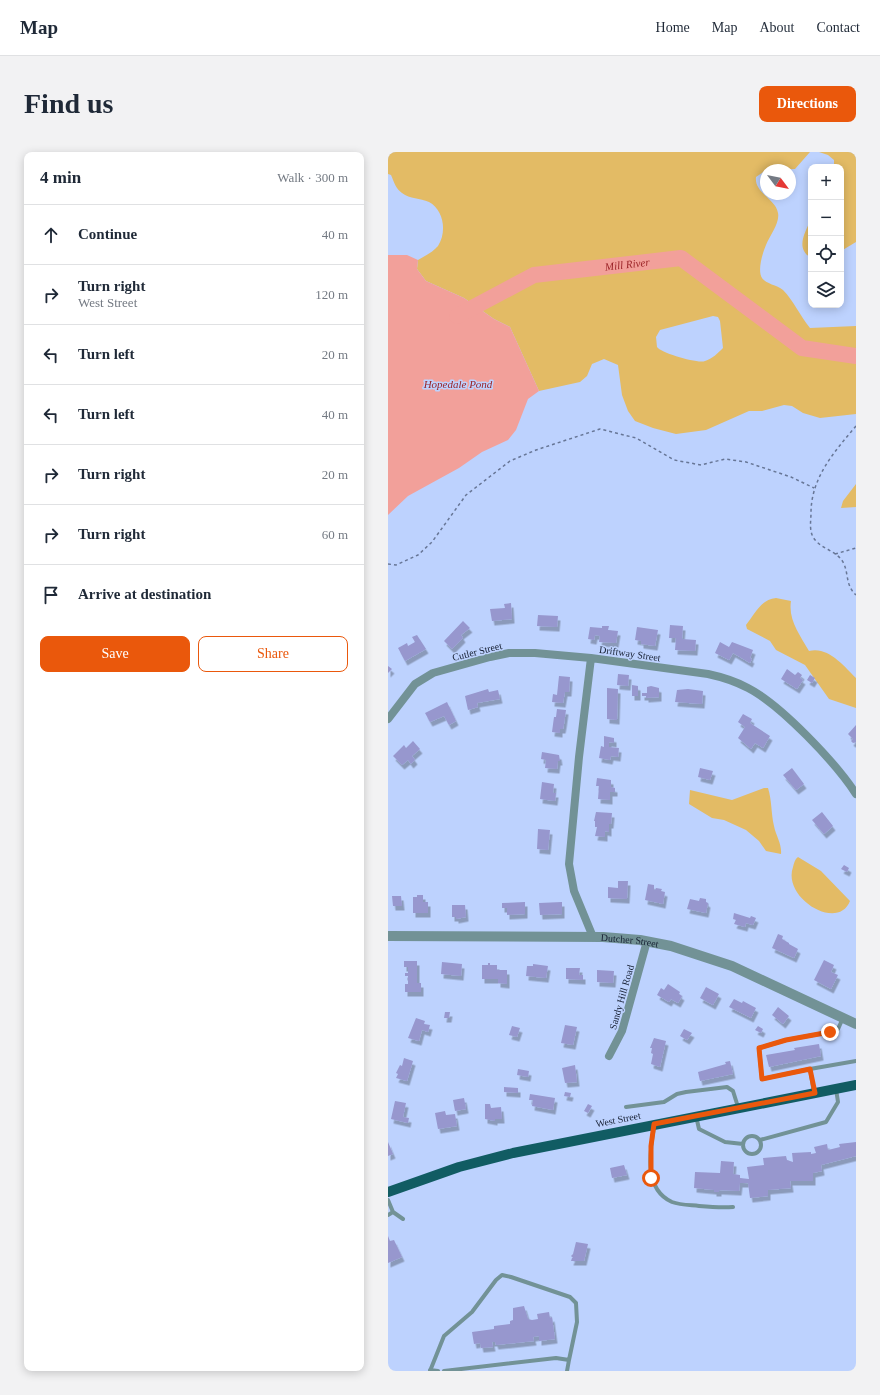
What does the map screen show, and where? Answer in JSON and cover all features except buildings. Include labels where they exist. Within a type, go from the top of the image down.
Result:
[{"type":"main road","name":"West Street","points":[[388,1192],[459,1167],[506,1155],[654,1124],[856,1085]]},
{"type":"street","name":"Cutler Street","points":[[388,719],[416,683],[424,677],[439,671],[509,653],[536,653],[591,658]]},
{"type":"street","name":"Driftway Street","points":[[593,937],[574,891],[569,864],[591,658],[724,677],[749,688],[795,725],[832,764],[856,794]]},
{"type":"street","name":"Dutcher Street","points":[[388,936],[593,937],[647,941],[671,946],[732,966],[856,1024]]},
{"type":"street","name":"Sandy Hill Road","points":[[609,1056],[622,1031],[647,941]]},
{"type":"lane","points":[[843,1018],[838,1029],[830,1032],[786,1040],[759,1048],[762,1079],[856,1061]]},
{"type":"lane","points":[[810,1069],[815,1093]]},
{"type":"lane","points":[[626,1107],[664,1102],[676,1094],[686,1092],[727,1087],[732,1089],[738,1108]]},
{"type":"lane","points":[[760,1140],[760,1150],[754,1155],[744,1151],[744,1140],[750,1136],[754,1136],[760,1140],[826,1122],[838,1102],[836,1089]]},
{"type":"lane","points":[[696,1116],[699,1129],[725,1142],[743,1144]]},
{"type":"lane","points":[[654,1124],[651,1146],[651,1178],[660,1192],[671,1201],[680,1204],[733,1207]]},
{"type":"lane","points":[[388,1200],[393,1212],[403,1219]]},
{"type":"lane","points":[[388,1215],[393,1212]]},
{"type":"lane","points":[[438,1371],[430,1370],[444,1336],[472,1312],[496,1280],[502,1275],[511,1276],[573,1299],[577,1307],[577,1317],[567,1371]]},
{"type":"lane","points":[[444,1371],[556,1358],[569,1360]]},
{"type":"path","points":[[856,426],[828,461],[814,488],[810,502],[809,523],[812,536],[820,546],[834,554],[842,561],[848,584],[856,595]]},
{"type":"path","points":[[388,564],[396,565],[418,555],[432,542],[466,495],[510,461],[571,438],[600,429],[636,438],[674,460],[701,465],[725,458],[746,462],[791,477],[814,488]]},
{"type":"path","points":[[834,554],[856,548]]},
{"type":"shaded area","points":[[388,152],[810,152],[796,168],[796,164],[760,164],[760,174],[756,177],[756,183],[760,190],[760,200],[769,200],[773,204],[778,213],[778,221],[763,252],[760,270],[762,278],[766,282],[783,290],[810,328],[856,326],[856,414],[820,418],[803,413],[792,406],[784,405],[762,411],[749,411],[706,430],[676,434],[653,428],[635,421],[628,411],[622,395],[618,365],[604,359],[592,364],[587,376],[580,382],[539,391],[510,327],[494,319],[464,298],[426,281],[417,269],[418,260],[434,250],[441,240],[443,228],[441,216],[438,210],[429,202],[405,195],[400,191],[395,185],[391,175],[388,174]],"holes":[[[713,316],[718,317],[720,321],[723,348],[715,356],[708,360],[701,362],[695,361],[672,355],[657,347],[656,337],[660,330]]]},
{"type":"shaded area","points":[[819,152],[856,152],[856,242],[844,249],[844,164],[834,164],[834,160],[828,155]]},
{"type":"shaded area","points":[[808,226],[808,256],[803,250],[802,245]]},
{"type":"shaded area","points":[[856,484],[856,507],[841,508],[843,501]]},
{"type":"shaded area","points":[[776,598],[791,601],[791,615],[793,621],[809,651],[823,651],[829,654],[841,663],[856,678],[856,708],[829,699],[805,665],[776,650],[770,641],[747,629],[746,625],[758,608],[766,601]]},
{"type":"shaded area","points":[[764,788],[768,788],[773,821],[781,847],[781,854],[766,851],[759,841],[746,830],[724,820],[712,818],[689,804],[690,790],[732,800]]},
{"type":"shaded area","points":[[798,857],[821,871],[850,901],[844,910],[834,913],[824,912],[803,900],[796,890],[792,879],[793,867],[795,860]]},
{"type":"water","name":"Hopedale Pond","points":[[388,255],[407,255],[418,260],[417,269],[426,281],[464,298],[494,319],[510,327],[539,391],[528,399],[516,430],[508,440],[482,452],[459,468],[408,496],[388,515]]},
{"type":"waterway","name":"Mill River","points":[[457,316],[534,275],[681,258],[802,348],[856,356]]},
{"type":"route","points":[[651,1178],[651,1146],[654,1124],[815,1093],[810,1069],[762,1079],[759,1048],[786,1040],[830,1032]]}]
